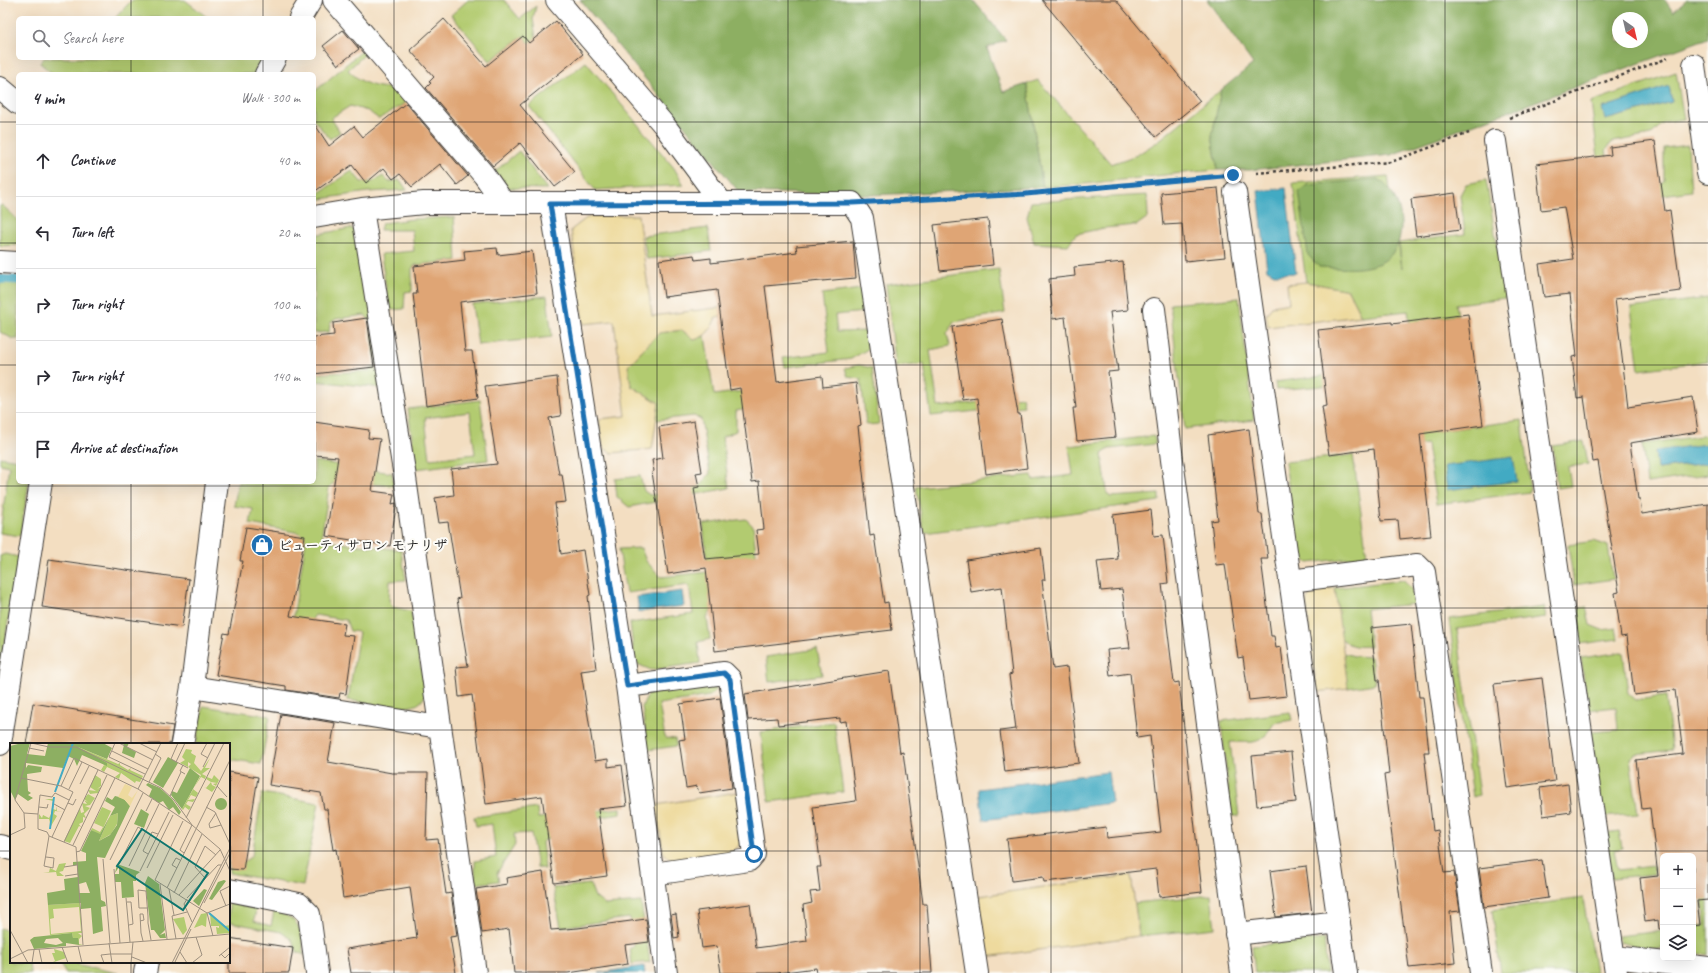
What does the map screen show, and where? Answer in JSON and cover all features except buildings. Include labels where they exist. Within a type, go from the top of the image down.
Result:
[{"type":"street","points":[[301,16],[311,0]]},
{"type":"street","points":[[334,0],[484,175],[503,202]]},
{"type":"street","points":[[557,0],[664,125],[721,202]]},
{"type":"street","points":[[267,72],[274,60]]},
{"type":"street","points":[[1694,65],[1708,173]]},
{"type":"street","points":[[0,88],[16,101]]},
{"type":"street","points":[[1495,141],[1615,965],[1708,968]]},
{"type":"street","points":[[1235,192],[1346,973]]},
{"type":"street","points":[[316,217],[362,209],[424,203],[852,203],[862,218],[977,973]]},
{"type":"street","points":[[550,204],[627,686],[666,973]]},
{"type":"street","points":[[362,209],[404,471],[475,973]]},
{"type":"street","points":[[0,262],[16,263]]},
{"type":"street","points":[[1154,309],[1173,468],[1242,973]]},
{"type":"street","points":[[0,744],[41,484]]},
{"type":"street","points":[[182,743],[192,687],[217,484]]},
{"type":"street","points":[[1290,581],[1417,565],[1424,572],[1481,973]]},
{"type":"street","points":[[627,686],[724,673],[730,679],[734,702],[754,854],[749,860],[653,874]]},
{"type":"street","points":[[192,687],[439,727]]},
{"type":"street","points":[[0,846],[10,849]]},
{"type":"street","points":[[230,890],[299,904],[309,914],[317,973]]},
{"type":"street","points":[[1236,934],[1339,922]]},
{"type":"street","points":[[145,973],[147,963]]},
{"type":"path","points":[[1507,118],[1670,57]]},
{"type":"path","points":[[1249,174],[1391,162],[1471,132]]},
{"type":"path","points":[[852,203],[1026,194],[1217,177]]},
{"type":"green space","points":[[132,0],[185,0],[205,16],[117,16]]},
{"type":"green space","points":[[468,0],[504,0],[520,19],[536,6],[533,19],[536,38],[529,43],[523,36],[490,61],[451,15]]},
{"type":"green space","points":[[580,0],[973,0],[1006,40],[987,48],[1003,92],[1027,84],[1043,187],[871,195],[739,192]]},
{"type":"green space","points":[[1207,0],[1665,0],[1673,12],[1687,0],[1708,0],[1708,38],[1391,155],[1250,170],[1218,170],[1212,136],[1221,90],[1253,64]]},
{"type":"green space","points":[[362,51],[365,54],[348,70],[365,83],[398,89],[408,101],[379,119],[368,111],[350,106],[331,118],[340,132],[330,139],[316,122],[316,90]]},
{"type":"green space","points":[[42,60],[262,61],[256,72],[51,72],[40,63]]},
{"type":"green space","points":[[586,62],[674,168],[684,185],[595,190],[529,106]]},
{"type":"green space","points":[[1676,72],[1684,119],[1664,122],[1651,135],[1612,142],[1606,150],[1612,189],[1657,189],[1664,180],[1664,148],[1688,145],[1691,191],[1604,203],[1591,102]],"holes":[[[1669,86],[1672,102],[1605,120],[1603,108]]]},
{"type":"green space","points":[[1038,80],[1111,164],[1137,155],[1157,142],[1221,90],[1212,136],[1218,170],[1087,184],[1043,187],[1027,84]]},
{"type":"green space","points":[[519,151],[547,189],[507,188],[494,172]]},
{"type":"green space","points":[[352,171],[361,182],[372,182],[383,176],[389,182],[400,180],[407,190],[368,192],[316,200],[316,195]]},
{"type":"green space","points":[[1388,176],[1402,268],[1399,243],[1465,234],[1460,195],[1466,184],[1486,180],[1506,298],[1456,304],[1458,315],[1417,321],[1431,432],[1522,420],[1530,492],[1436,504],[1427,444],[1394,449],[1382,381],[1276,390],[1275,382],[1415,364],[1408,311],[1361,316],[1348,290],[1306,282],[1293,183]]},
{"type":"green space","points":[[1377,179],[1387,186],[1399,209],[1401,223],[1400,236],[1396,248],[1388,258],[1377,264],[1363,268],[1319,267],[1308,255],[1299,192],[1307,185]]},
{"type":"green space","points":[[1147,195],[1148,217],[1137,225],[1104,228],[1076,234],[1068,245],[1034,243],[1027,217],[1031,202]]},
{"type":"green space","points":[[2,205],[16,218],[16,245],[0,246],[0,206]]},
{"type":"green space","points":[[454,217],[457,260],[415,265],[412,269],[412,291],[405,292],[404,309],[389,310],[381,254],[414,251],[412,230],[380,230],[382,223],[413,219]]},
{"type":"green space","points":[[351,228],[361,235],[383,388],[316,381],[316,374],[369,371],[376,365],[371,322],[365,315],[336,319],[330,323],[329,332],[316,333],[316,235]]},
{"type":"green space","points":[[708,228],[711,251],[647,259],[643,236]]},
{"type":"green space","points":[[999,269],[1005,313],[954,322],[947,334],[950,346],[930,350],[938,407],[1022,397],[1024,406],[931,416],[924,364],[896,367],[886,284]]},
{"type":"green space","points":[[0,283],[16,283],[16,339],[13,339],[0,332]]},
{"type":"green space","points":[[861,289],[864,312],[835,315],[837,332],[866,331],[868,349],[851,359],[785,367],[783,358],[829,352],[822,294]]},
{"type":"green space","points":[[547,296],[552,337],[478,345],[472,304]]},
{"type":"green space","points":[[1239,298],[1254,420],[1185,429],[1170,304]]},
{"type":"green space","points":[[1708,298],[1708,361],[1639,370],[1631,308]]},
{"type":"green space","points":[[682,330],[694,340],[705,336],[714,395],[765,388],[769,405],[736,411],[736,431],[722,437],[729,488],[629,507],[617,497],[615,479],[640,476],[644,491],[650,495],[699,487],[710,473],[701,419],[694,416],[656,420],[659,403],[631,386],[628,366],[659,333]]},
{"type":"green space","points":[[859,365],[872,368],[879,424],[866,425],[861,379],[848,377],[845,368]]},
{"type":"green space","points":[[480,400],[488,460],[416,469],[408,409]],"holes":[[[470,412],[475,454],[430,459],[425,418]]]},
{"type":"green space","points":[[1708,435],[1708,444],[1655,452],[1658,469],[1708,463],[1708,474],[1647,483],[1642,444]]},
{"type":"green space","points":[[1154,436],[1156,444],[1109,449],[1102,454],[1107,491],[1110,497],[1159,494],[1159,501],[924,533],[916,487],[1032,475],[1033,480],[1073,475],[1069,446]]},
{"type":"green space","points":[[1584,441],[1588,464],[1568,467],[1571,486],[1557,488],[1553,446]]},
{"type":"green space","points":[[1353,455],[1367,556],[1308,563],[1298,553],[1285,462]]},
{"type":"green space","points":[[0,457],[16,460],[16,484],[29,484],[20,536],[0,533],[9,466],[0,464]]},
{"type":"green space","points":[[316,461],[392,473],[394,486],[336,481],[329,487],[322,533],[325,541],[401,550],[406,580],[390,581],[389,600],[392,607],[411,611],[425,690],[424,698],[418,704],[410,707],[388,707],[348,700],[359,632],[350,631],[346,620],[315,615],[287,654],[306,540],[300,533],[250,524],[253,509],[234,506],[238,484],[316,484]]},
{"type":"green space","points":[[746,519],[753,526],[757,563],[713,607],[707,618],[710,639],[698,642],[700,663],[651,670],[635,663],[630,623],[693,614],[689,585],[626,593],[619,549],[641,548],[646,561],[661,577],[708,572],[703,524]]},
{"type":"green space","points":[[1594,541],[1608,546],[1613,579],[1574,585],[1568,545]]},
{"type":"green space","points":[[5,554],[19,557],[0,669],[0,556]]},
{"type":"green space","points":[[1404,580],[1412,590],[1415,604],[1366,609],[1370,646],[1354,646],[1341,638],[1335,588]]},
{"type":"green space","points":[[1544,607],[1546,617],[1457,629],[1479,795],[1473,797],[1449,619]]},
{"type":"green space","points":[[1586,607],[1590,625],[1602,630],[1616,628],[1618,639],[1580,644],[1575,609]]},
{"type":"green space","points":[[817,649],[822,675],[769,682],[766,657]]},
{"type":"green space","points":[[1623,652],[1628,693],[1636,700],[1666,696],[1672,750],[1635,754],[1630,758],[1638,814],[1603,817],[1591,732],[1618,730],[1616,707],[1588,710],[1581,658]]},
{"type":"green space","points":[[1343,653],[1354,656],[1371,657],[1375,684],[1348,688]]},
{"type":"green space","points":[[707,685],[717,689],[710,696],[659,704],[665,738],[675,739],[677,746],[648,750],[642,707],[649,693]]},
{"type":"green space","points":[[203,706],[270,716],[261,764],[230,759],[230,743],[196,743]]},
{"type":"green space","points":[[1290,712],[1292,720],[1274,723],[1265,736],[1261,739],[1251,742],[1230,742],[1239,816],[1231,816],[1221,721]]},
{"type":"green space","points":[[834,722],[843,792],[769,802],[761,732]]},
{"type":"green space","points":[[262,793],[319,803],[303,886],[230,873],[230,863],[239,865],[252,856]]},
{"type":"green space","points":[[537,808],[538,818],[621,808],[621,814],[551,825],[549,838],[542,842],[545,869],[537,867],[531,833],[514,834],[515,845],[497,873],[499,881],[475,884],[475,861],[496,857],[492,824],[476,826],[474,817]]},
{"type":"green space","points":[[1619,831],[1622,848],[1614,850],[1618,870],[1654,866],[1655,874],[1612,878],[1605,833]]},
{"type":"green space","points":[[1708,849],[1708,955],[1696,952],[1696,926],[1705,925],[1697,850]]},
{"type":"green space","points":[[590,884],[595,897],[605,905],[641,902],[650,962],[632,964],[630,948],[633,948],[635,944],[636,932],[629,918],[561,927],[553,888]]},
{"type":"green space","points":[[1211,895],[1215,928],[1139,936],[1135,903]]},
{"type":"green space","points":[[1583,898],[1595,973],[1501,973],[1492,910]]},
{"type":"green space","points":[[230,903],[256,909],[254,921],[271,926],[274,911],[289,917],[298,926],[300,931],[304,955],[297,952],[292,940],[281,932],[230,922]]},
{"type":"green space","points":[[0,928],[10,932],[10,963],[29,963],[30,973],[0,973]]},
{"type":"green space","points":[[1660,931],[1660,948],[1645,949],[1620,942],[1618,936]]},
{"type":"green space","points":[[1324,939],[1327,973],[1255,973],[1252,946]]},
{"type":"green space","points":[[60,963],[76,963],[79,965],[118,973],[66,973]]},
{"type":"sand","points":[[638,215],[652,316],[756,303],[756,314],[716,317],[708,332],[702,337],[694,340],[682,330],[659,333],[628,366],[631,386],[659,403],[652,449],[612,453],[603,448],[599,419],[626,416],[614,321],[583,324],[571,230],[589,216]]},
{"type":"sand","points":[[1306,282],[1348,290],[1361,316],[1268,327],[1266,314],[1273,306],[1289,303],[1287,284]]},
{"type":"sand","points":[[1335,588],[1348,688],[1317,692],[1306,601],[1313,590]]},
{"type":"sand","points":[[737,792],[744,839],[732,854],[674,863],[663,852],[656,805]]},
{"type":"sand","points":[[1131,875],[1139,936],[987,957],[979,896]]},
{"type":"water","points":[[1669,86],[1672,102],[1605,120],[1602,108]]},
{"type":"water","points":[[1286,188],[1296,273],[1274,274],[1267,270],[1258,191]]},
{"type":"water","points":[[1708,444],[1708,463],[1657,469],[1655,451]]},
{"type":"water","points":[[1513,457],[1517,481],[1447,490],[1444,466]]},
{"type":"water","points":[[682,591],[684,606],[639,612],[637,597]]},
{"type":"water","points":[[1108,772],[1112,803],[983,820],[979,789]]},
{"type":"water","points":[[644,966],[645,973],[599,973]]},
{"type":"waterway","points":[[0,279],[16,280]]},
{"type":"place","name":"ビューティサロン モナリザ","points":[[262,545]]},
{"type":"route","points":[[754,854],[730,679],[724,673],[627,686],[550,204],[721,202],[852,203],[1026,194],[1233,175]]}]
